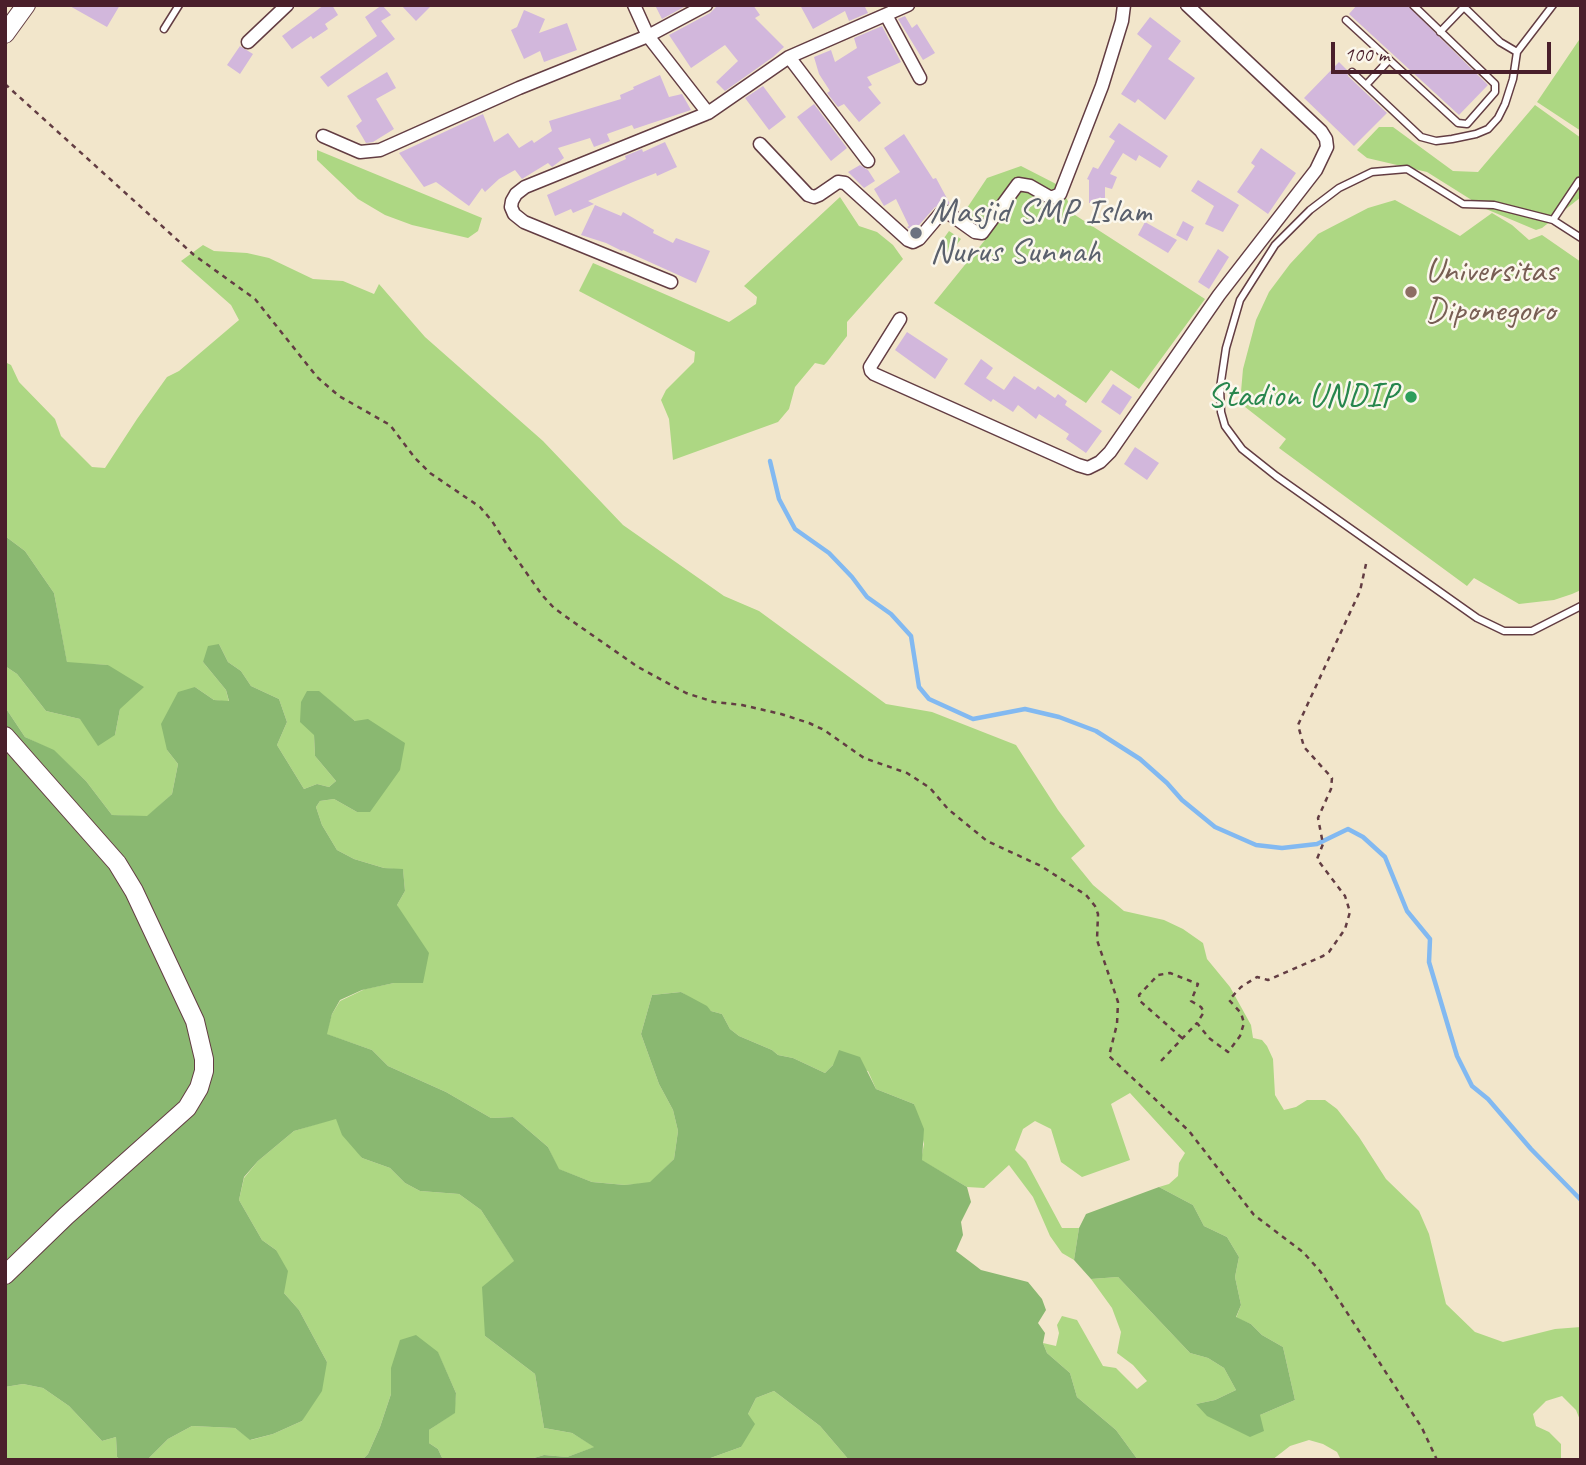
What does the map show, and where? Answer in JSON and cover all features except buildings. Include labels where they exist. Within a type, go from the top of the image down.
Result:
[{"type":"main road","points":[[5,34],[26,5]]},
{"type":"main road","points":[[5,736],[117,863],[134,891],[195,1021],[204,1071],[199,1088],[187,1108],[66,1216],[5,1275]]},
{"type":"street","points":[[248,43],[287,5]]},
{"type":"street","points":[[634,5],[648,36],[708,113]]},
{"type":"street","points":[[323,136],[360,152],[380,150],[519,88],[648,36],[706,5]]},
{"type":"street","points":[[671,282],[524,222],[514,214],[512,201],[525,187],[708,113],[789,57],[908,5]]},
{"type":"street","points":[[760,144],[808,195],[814,197],[838,182],[845,183],[908,240],[913,242],[919,239],[941,213],[947,212],[975,232],[982,233],[1018,184],[1030,186],[1051,198],[1060,194],[1102,86],[1122,21],[1124,5]]},
{"type":"street","points":[[900,319],[870,367],[874,374],[1078,465],[1088,468],[1100,462],[1110,452],[1219,295],[1316,170],[1327,147],[1321,131],[1187,5]]},
{"type":"street","points":[[886,15],[920,78]]},
{"type":"street","points":[[789,57],[868,161]]},
{"type":"lane","points":[[164,30],[179,5]]},
{"type":"lane","points":[[1346,20],[1458,123],[1467,124],[1496,88],[1413,5]]},
{"type":"lane","points":[[1352,72],[1421,137],[1436,141],[1466,137],[1488,129],[1501,114],[1513,79],[1517,52],[1553,5]]},
{"type":"lane","points":[[1440,32],[1463,6],[1500,42],[1517,52]]},
{"type":"lane","points":[[1366,85],[1389,60]]},
{"type":"lane","points":[[1581,237],[1553,220],[1494,205],[1463,204],[1407,169],[1372,172],[1339,188],[1288,230],[1260,267],[1240,300],[1226,348],[1220,387],[1221,412],[1225,426],[1233,438],[1259,462],[1477,618],[1504,631],[1532,631],[1581,606]]},
{"type":"lane","points":[[1553,220],[1578,181],[1581,183]]},
{"type":"path","points":[[5,84],[194,256],[255,299],[317,377],[339,396],[390,425],[430,473],[480,508],[492,521],[542,595],[563,615],[638,667],[686,693],[704,700],[742,705],[809,723],[824,730],[864,758],[907,773],[930,788],[948,809],[987,841],[1041,866],[1086,895],[1098,914],[1097,940],[1118,1002],[1117,1024],[1109,1056],[1189,1131],[1254,1215],[1303,1252],[1320,1271],[1422,1427],[1437,1460]]},
{"type":"path","points":[[1197,1023],[1209,1038],[1228,1052],[1240,1036],[1244,1023],[1241,1013],[1229,1000],[1241,987],[1257,977],[1268,980],[1329,952],[1345,929],[1350,912],[1345,896],[1317,859],[1322,842],[1318,818],[1331,789],[1332,778],[1304,747],[1298,725],[1360,591],[1366,564]]},
{"type":"path","points":[[1161,1061],[1197,1023],[1204,1012],[1191,1001],[1198,984],[1170,972],[1158,975],[1139,995],[1140,1001],[1182,1038]]},
{"type":"green space","points":[[1579,40],[1581,41],[1581,131],[1537,102]]},
{"type":"green space","points":[[1535,105],[1581,138],[1581,197],[1536,230],[1486,209],[1427,172],[1367,158],[1357,150],[1379,127],[1393,127],[1453,171],[1478,172]]},
{"type":"green space","points":[[317,150],[482,218],[478,231],[468,238],[412,225],[385,215],[358,199],[317,160]]},
{"type":"green space","points":[[1021,166],[1060,186],[1075,215],[1205,299],[1139,389],[1111,370],[1086,403],[934,303],[985,240],[959,220],[987,178]]},
{"type":"green space","points":[[840,197],[859,226],[877,232],[893,245],[903,259],[847,322],[847,336],[827,362],[824,365],[815,363],[795,387],[789,409],[778,422],[673,460],[669,419],[661,400],[666,390],[694,362],[695,352],[579,291],[593,263],[729,322],[756,304],[757,297],[744,286]]},
{"type":"green space","name":"Stadion UNDIP","points":[[1395,200],[1460,236],[1492,213],[1529,240],[1542,235],[1581,262],[1581,590],[1554,600],[1519,604],[1474,578],[1467,586],[1279,448],[1286,439],[1240,403],[1243,369],[1256,320],[1269,292],[1290,264],[1318,234],[1368,208]]},
{"type":"green space","points":[[949,231],[961,239],[945,260],[934,252]]},
{"type":"green space","points":[[203,245],[214,251],[247,253],[269,258],[313,279],[343,281],[374,294],[379,284],[425,337],[543,441],[623,525],[724,596],[759,611],[886,704],[932,712],[1016,745],[1085,846],[1071,858],[1093,885],[1124,911],[1164,920],[1203,943],[1207,959],[1230,987],[1251,1025],[1253,1038],[1262,1040],[1267,1046],[1273,1059],[1275,1095],[1284,1110],[1307,1100],[1325,1100],[1337,1109],[1359,1137],[1386,1179],[1419,1211],[1429,1234],[1446,1304],[1475,1332],[1503,1342],[1555,1329],[1581,1327],[1581,1440],[1580,1420],[1576,1410],[1562,1396],[1546,1401],[1533,1414],[1536,1426],[1549,1432],[1561,1444],[1561,1460],[1341,1460],[1337,1452],[1309,1440],[1290,1446],[1272,1460],[1138,1460],[1116,1430],[1077,1397],[1070,1373],[1047,1353],[1043,1343],[1056,1346],[1059,1333],[1057,1325],[1062,1316],[1077,1320],[1103,1366],[1116,1368],[1137,1389],[1147,1381],[1133,1365],[1117,1353],[1121,1332],[1112,1308],[1091,1279],[1118,1277],[1190,1353],[1208,1358],[1224,1368],[1236,1390],[1215,1400],[1196,1404],[1260,1415],[1295,1400],[1283,1347],[1262,1335],[1251,1324],[1236,1318],[1241,1305],[1235,1277],[1239,1257],[1227,1237],[1204,1226],[1193,1205],[1159,1187],[1169,1184],[1178,1176],[1179,1163],[1185,1153],[1130,1093],[1111,1104],[1130,1160],[1082,1177],[1061,1162],[1051,1129],[1035,1121],[1023,1129],[1015,1150],[1026,1161],[1062,1228],[1079,1228],[1074,1260],[1062,1253],[1050,1236],[1033,1197],[1009,1165],[984,1188],[967,1187],[921,1160],[924,1144],[914,1104],[876,1089],[868,1071],[833,1065],[825,1073],[793,1058],[778,1055],[739,1036],[730,1029],[722,1014],[711,1011],[681,992],[652,995],[641,1034],[659,1084],[673,1110],[678,1131],[674,1159],[650,1183],[625,1185],[592,1182],[558,1169],[548,1147],[513,1117],[491,1118],[446,1092],[388,1066],[372,1050],[326,1034],[332,1014],[340,1001],[365,989],[394,983],[423,982],[397,905],[405,891],[403,870],[384,868],[354,859],[337,850],[322,825],[316,807],[320,801],[334,799],[357,812],[355,721],[319,692],[314,735],[315,756],[336,781],[329,787],[317,784],[304,789],[277,745],[287,722],[279,699],[251,686],[241,671],[228,662],[219,644],[203,662],[226,690],[229,702],[214,700],[195,687],[167,750],[178,764],[172,794],[147,817],[112,815],[86,781],[54,751],[25,737],[5,707],[5,666],[17,674],[46,711],[80,719],[115,735],[120,709],[108,665],[67,663],[54,593],[25,551],[5,536],[5,362],[11,365],[19,382],[55,419],[61,436],[92,467],[105,468],[167,377],[179,371],[239,320],[231,305],[181,261]]},
{"type":"green space","points":[[5,536],[25,551],[54,593],[67,662],[108,665],[144,687],[120,709],[115,735],[98,746],[80,719],[46,711],[17,674],[5,666]]},
{"type":"green space","points":[[219,644],[228,662],[241,671],[251,686],[279,699],[287,722],[277,745],[304,789],[317,784],[329,787],[336,781],[315,756],[314,735],[300,722],[301,702],[307,691],[319,691],[355,721],[368,719],[405,743],[400,770],[370,812],[357,812],[334,799],[320,801],[316,807],[322,825],[337,850],[354,859],[384,868],[403,869],[405,891],[397,905],[429,953],[423,983],[394,983],[362,990],[340,1000],[332,1014],[327,1034],[372,1050],[388,1066],[446,1092],[491,1118],[513,1117],[548,1147],[559,1169],[592,1182],[625,1185],[650,1182],[674,1159],[678,1131],[673,1110],[659,1084],[641,1034],[652,995],[681,992],[711,1011],[722,1014],[730,1029],[739,1036],[825,1073],[833,1065],[839,1050],[860,1057],[876,1089],[914,1104],[924,1129],[922,1160],[967,1187],[971,1202],[961,1222],[963,1235],[956,1251],[981,1270],[1028,1282],[1042,1299],[1046,1310],[1038,1323],[1045,1333],[1043,1343],[1047,1353],[1070,1373],[1077,1397],[1116,1430],[1138,1460],[849,1460],[820,1426],[774,1391],[756,1398],[748,1414],[755,1424],[741,1447],[705,1460],[527,1460],[544,1455],[567,1457],[594,1447],[572,1433],[544,1428],[535,1374],[485,1336],[482,1287],[514,1261],[481,1210],[459,1194],[420,1191],[405,1183],[390,1168],[362,1158],[342,1135],[336,1119],[294,1131],[258,1161],[244,1177],[239,1200],[262,1240],[276,1250],[288,1271],[284,1293],[299,1310],[327,1362],[322,1391],[302,1421],[273,1434],[250,1440],[235,1428],[192,1426],[168,1439],[147,1460],[121,1460],[117,1457],[116,1437],[102,1441],[69,1406],[43,1388],[23,1384],[5,1387],[5,707],[25,737],[54,750],[86,781],[112,815],[147,816],[172,794],[178,764],[167,750],[161,724],[178,692],[195,687],[214,700],[229,701],[226,690],[203,662],[208,646]]},
{"type":"green space","points":[[336,1118],[362,1158],[390,1168],[405,1183],[420,1191],[459,1194],[481,1210],[515,1262],[485,1336],[535,1374],[544,1428],[572,1433],[595,1447],[567,1457],[544,1455],[527,1460],[443,1460],[438,1449],[429,1443],[429,1430],[454,1413],[456,1393],[438,1353],[392,1368],[391,1394],[380,1427],[368,1454],[362,1460],[147,1460],[168,1439],[192,1426],[235,1428],[251,1440],[302,1421],[327,1362],[299,1310],[284,1293],[276,1250],[262,1240],[239,1200],[244,1178],[258,1161],[294,1131]]},
{"type":"green space","points":[[1159,1187],[1193,1205],[1204,1226],[1227,1237],[1239,1257],[1235,1277],[1241,1305],[1236,1317],[1251,1324],[1262,1335],[1283,1347],[1295,1400],[1260,1415],[1264,1431],[1250,1437],[1207,1416],[1196,1404],[1215,1400],[1236,1390],[1224,1368],[1208,1358],[1190,1353],[1118,1277],[1091,1279],[1074,1260],[1079,1228],[1086,1214]]},
{"type":"green space","points":[[416,1335],[438,1352],[456,1393],[455,1413],[429,1430],[429,1443],[438,1449],[443,1460],[362,1460],[368,1454],[380,1427],[391,1394],[391,1368],[400,1340]]},
{"type":"green space","points":[[23,1384],[43,1388],[69,1406],[102,1441],[116,1437],[117,1457],[121,1460],[5,1460],[5,1387]]},
{"type":"green space","points":[[774,1391],[820,1426],[849,1460],[705,1460],[741,1447],[748,1414],[756,1398]]},
{"type":"waterway","points":[[770,461],[779,499],[795,529],[829,553],[867,597],[891,614],[911,636],[919,687],[929,699],[973,719],[1025,709],[1059,717],[1096,731],[1140,759],[1182,800],[1215,827],[1256,845],[1282,848],[1317,844],[1348,829],[1363,837],[1385,857],[1407,911],[1430,939],[1429,962],[1457,1056],[1472,1086],[1488,1099],[1531,1149],[1581,1200]]},
{"type":"place","name":"Masjid SMP Islam Nurus Sunnah","points":[[916,233]]},
{"type":"place","name":"Universitas Diponegoro","points":[[1411,292]]},
{"type":"place","name":"Stadion UNDIP","points":[[1411,397]]}]
